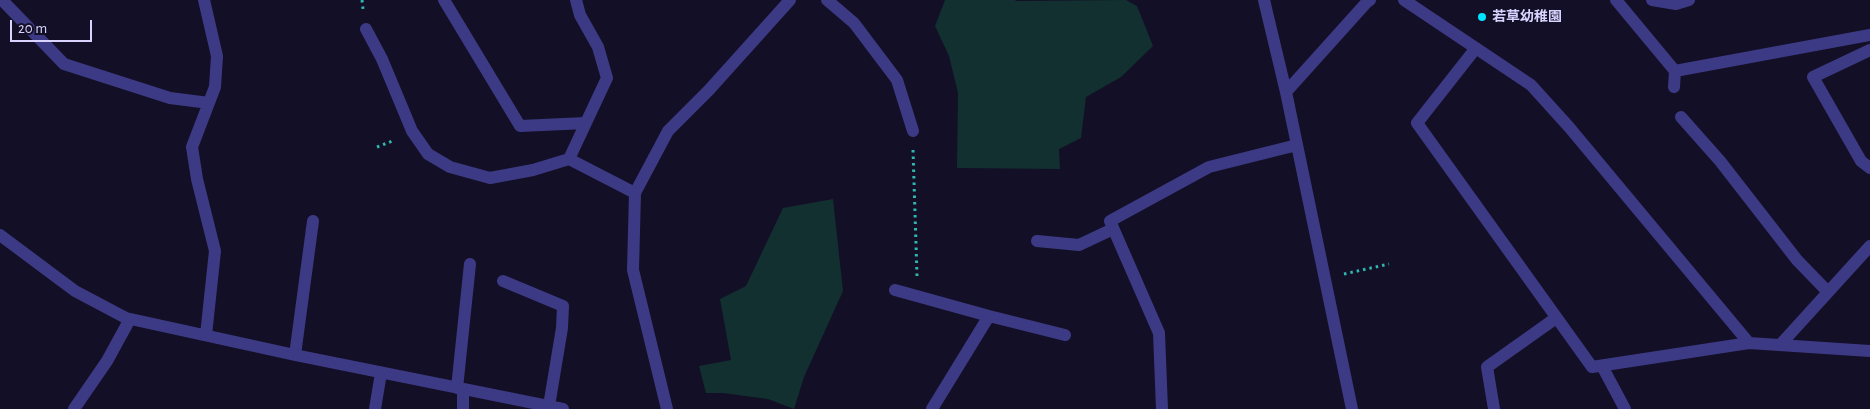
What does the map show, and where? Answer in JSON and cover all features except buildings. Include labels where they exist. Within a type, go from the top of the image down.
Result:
[{"type":"street","points":[[2,0],[64,64],[170,98],[209,103]]},
{"type":"street","points":[[204,0],[216,56],[215,87],[192,147],[197,179],[215,251],[206,336]]},
{"type":"street","points":[[444,0],[520,126],[586,123]]},
{"type":"street","points":[[569,160],[607,78],[598,47],[580,15],[576,0]]},
{"type":"street","points":[[667,409],[633,270],[635,193],[668,131],[710,90],[790,0]]},
{"type":"street","points":[[826,0],[854,23],[897,80],[913,131]]},
{"type":"street","points":[[1264,0],[1286,92],[1352,409]]},
{"type":"street","points":[[1286,92],[1370,0]]},
{"type":"street","points":[[1404,0],[1531,84],[1749,343]]},
{"type":"street","points":[[1616,0],[1675,71],[1674,87]]},
{"type":"street","points":[[1652,0],[1676,4],[1689,0]]},
{"type":"street","points":[[365,33],[382,59],[412,131],[428,154],[450,167],[490,178],[533,170],[569,160],[635,193]]},
{"type":"street","points":[[1675,71],[1870,35]]},
{"type":"street","points":[[1476,48],[1417,123],[1592,367],[1749,343],[1870,351]]},
{"type":"street","points":[[1870,50],[1813,77],[1861,161],[1870,168]]},
{"type":"street","points":[[1681,117],[1720,161],[1797,260],[1828,292]]},
{"type":"street","points":[[1162,409],[1159,333],[1110,221],[1209,166],[1297,146]]},
{"type":"street","points":[[295,355],[313,221]]},
{"type":"street","points":[[1038,241],[1079,246],[1113,229]]},
{"type":"street","points":[[0,235],[75,291],[130,319],[381,373],[563,409]]},
{"type":"street","points":[[1780,345],[1870,246]]},
{"type":"street","points":[[463,409],[460,388],[470,264]]},
{"type":"street","points":[[503,281],[563,306],[562,328],[549,406]]},
{"type":"street","points":[[895,290],[1065,335]]},
{"type":"street","points":[[932,409],[989,316]]},
{"type":"street","points":[[1494,409],[1487,367],[1556,318]]},
{"type":"street","points":[[74,409],[107,361],[130,319]]},
{"type":"street","points":[[1602,366],[1625,409]]},
{"type":"street","points":[[375,409],[381,373]]},
{"type":"path","points":[[913,131],[917,296]]},
{"type":"path","points":[[1324,278],[1389,264]]},
{"type":"green space","points":[[945,0],[1126,0],[1137,6],[1153,46],[1121,77],[1086,97],[1081,138],[1059,149],[1060,169],[957,168],[958,93],[949,56],[935,26]]},
{"type":"green space","points":[[833,199],[843,291],[804,377],[794,409],[768,399],[723,393],[706,393],[699,366],[731,360],[720,299],[746,286],[783,208]]},
{"type":"place","name":"若草幼稚園","points":[[1482,17]]}]
